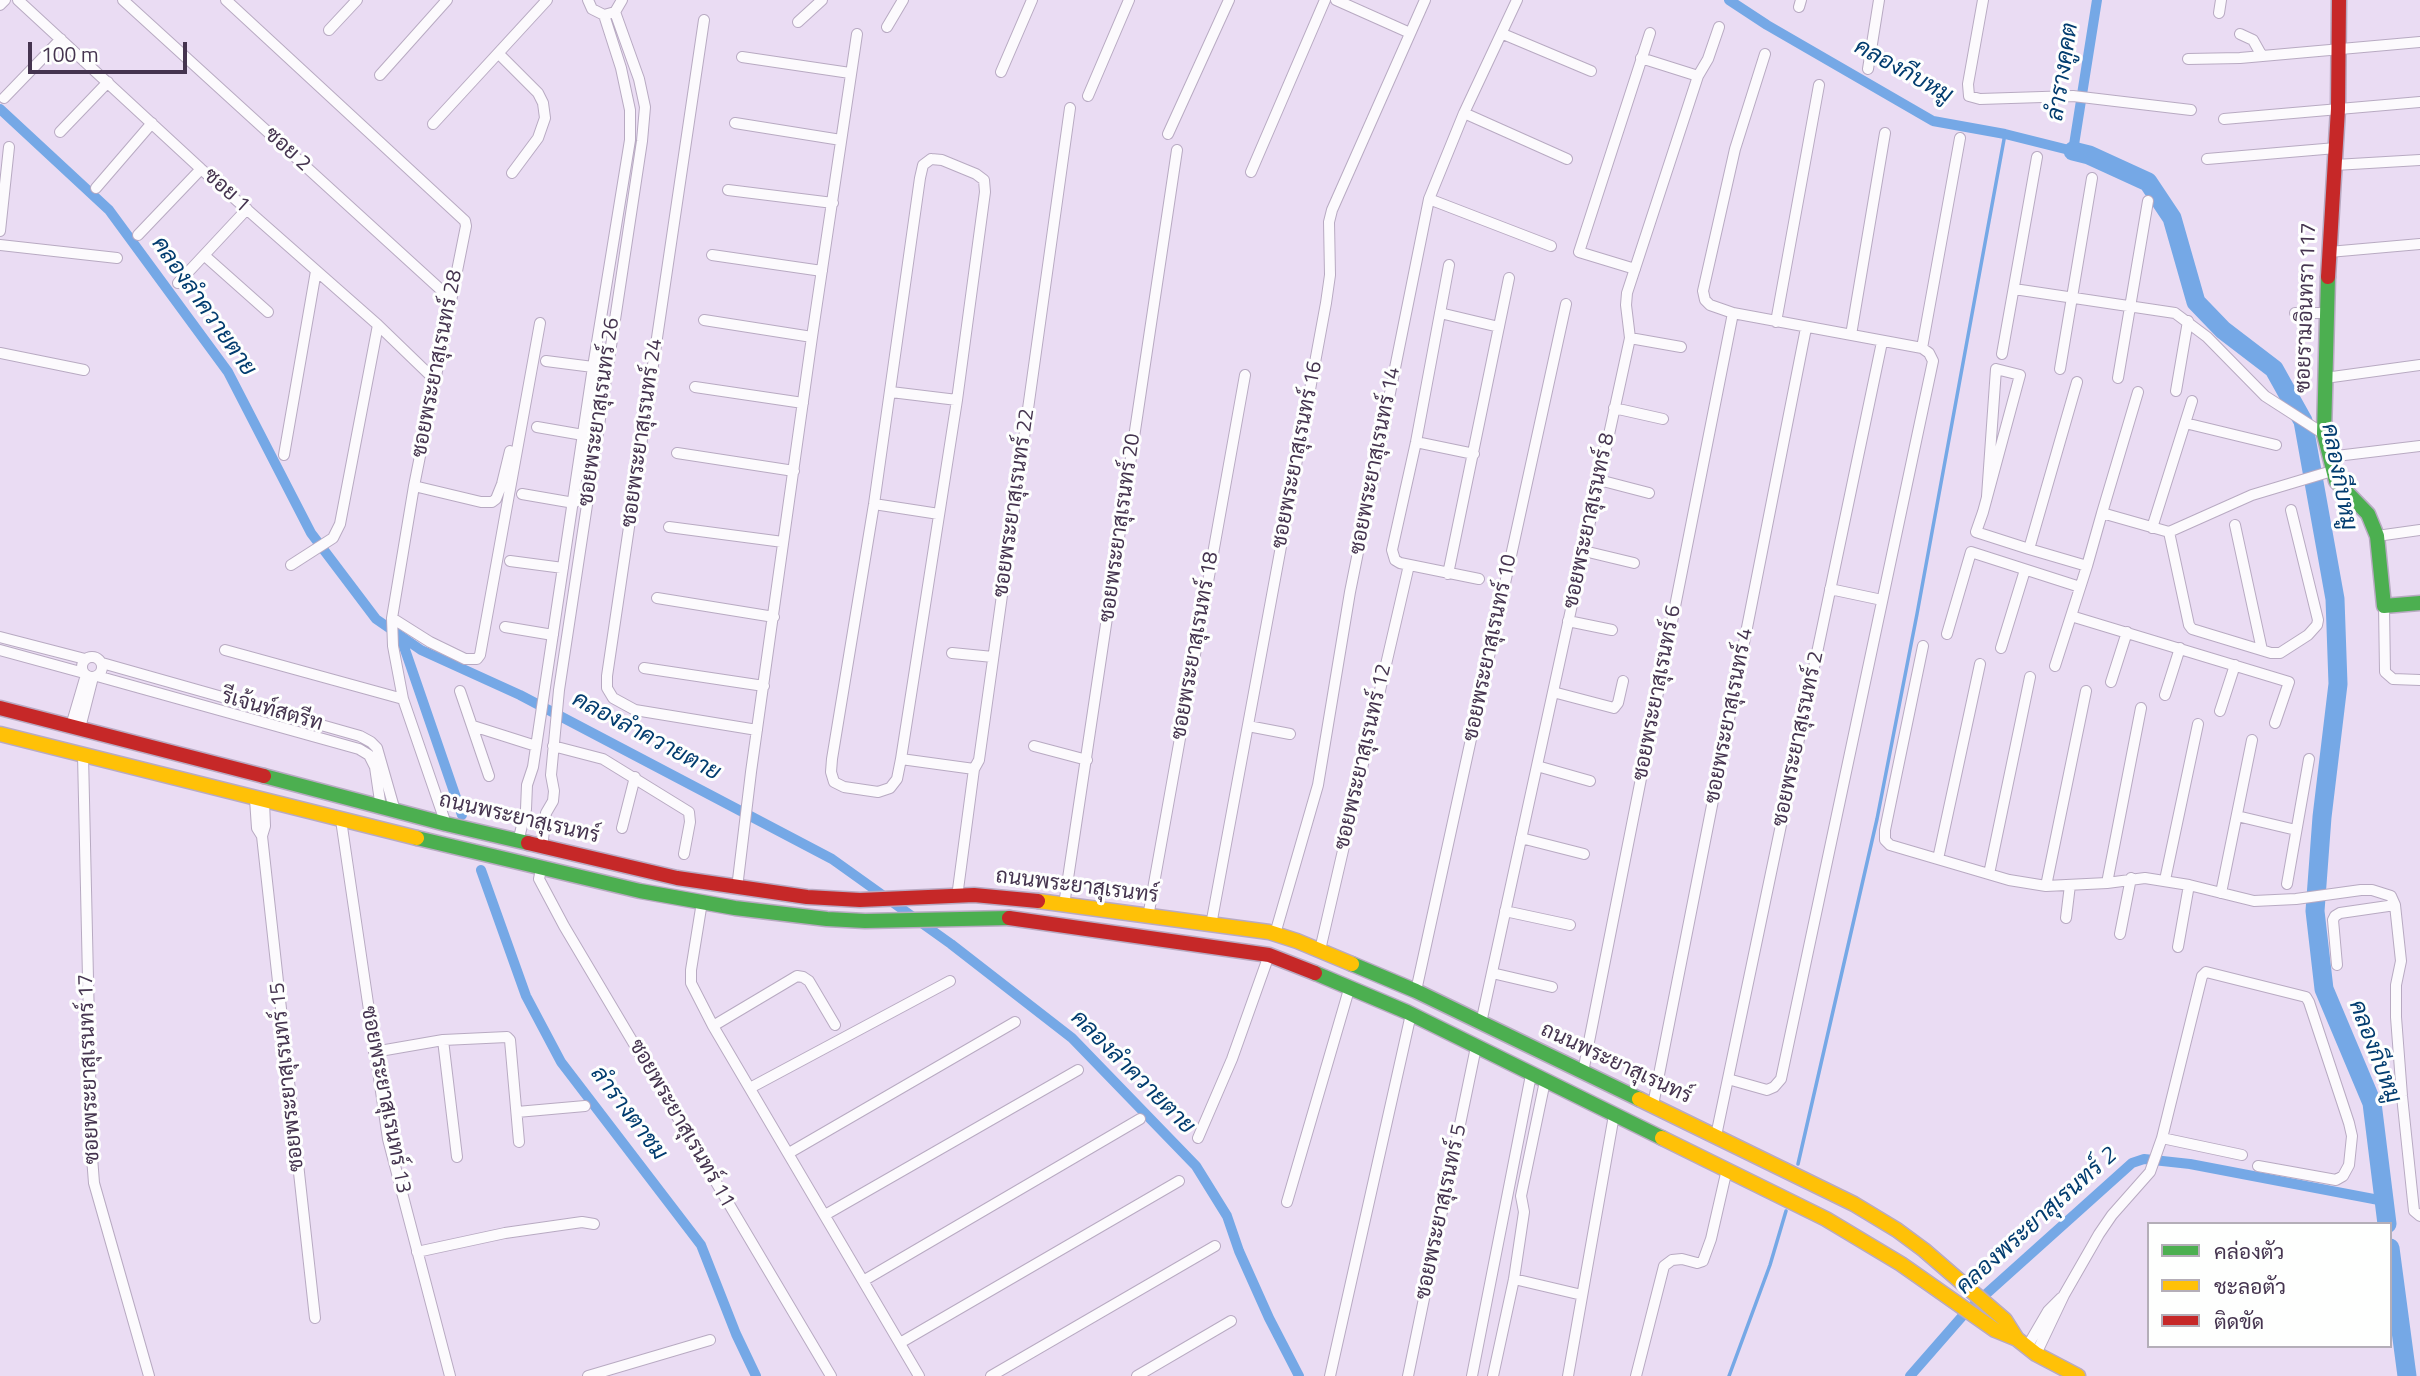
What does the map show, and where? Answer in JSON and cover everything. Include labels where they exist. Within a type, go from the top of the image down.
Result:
[{"type":"street","points":[[0,5],[5,0]]},
{"type":"street","name":"ซอย 1","points":[[18,0],[201,169],[378,325],[436,381]]},
{"type":"street","name":"ซอย 2","points":[[123,0],[451,299]]},
{"type":"street","name":"ซอยพระยาสุเรนทร์ 28","points":[[226,0],[462,215],[466,226],[414,486],[392,621],[403,699],[446,824]]},
{"type":"street","points":[[329,30],[357,0]]},
{"type":"street","points":[[380,75],[447,0]]},
{"type":"street","points":[[433,124],[547,0]]},
{"type":"street","name":"ซอยพระยาสุเรนทร์ 26","points":[[588,0],[592,9],[610,14]]},
{"type":"street","points":[[610,14],[622,0]]},
{"type":"street","points":[[798,22],[822,0]]},
{"type":"street","points":[[887,27],[903,0]]},
{"type":"street","points":[[1001,72],[1032,0]]},
{"type":"street","points":[[1088,96],[1129,0]]},
{"type":"street","points":[[1168,134],[1229,0]]},
{"type":"street","points":[[1251,172],[1325,0]]},
{"type":"street","points":[[1336,0],[1410,33]]},
{"type":"street","name":"ซอยพระยาสุเรนทร์ 16","points":[[1211,925],[1326,303],[1330,275],[1329,222],[1425,0]]},
{"type":"street","name":"ซอยพระยาสุเรนทร์ 14","points":[[1275,934],[1318,785],[1350,592],[1429,199],[1464,113],[1517,0]]},
{"type":"street","points":[[1868,69],[1879,0]]},
{"type":"street","points":[[1983,0],[1968,84],[1969,96],[1980,99],[2073,96],[2191,110]]},
{"type":"street","points":[[2219,13],[2221,0]]},
{"type":"street","name":"ซอยรามอินทรา 117","points":[[2339,0],[2338,109],[2329,251],[2325,378],[2319,431],[2326,467],[2368,514],[2377,536],[2384,606]]},
{"type":"street","name":"ซอยพระยาสุเรนทร์ 26","points":[[519,842],[526,809],[526,790],[533,767],[630,140],[630,110],[610,14]]},
{"type":"street","name":"ซอยพระยาสุเรนทร์ 26","points":[[542,848],[546,813],[553,801],[551,775],[559,690],[645,107],[639,79],[610,14]]},
{"type":"street","name":"ซอยพระยาสุเรนทร์ 24","points":[[704,20],[607,688],[613,698],[635,710],[757,730]]},
{"type":"street","name":"ซอยพระยาสุเรนทร์ 8","points":[[1481,1023],[1630,338],[1626,305],[1635,269],[1698,76],[1708,59],[1718,27]]},
{"type":"street","points":[[1635,269],[1579,252],[1650,33]]},
{"type":"street","points":[[737,888],[812,337],[858,34]]},
{"type":"street","points":[[1503,34],[1591,71]]},
{"type":"street","points":[[2240,34],[2253,40],[2262,56]]},
{"type":"street","points":[[4,98],[61,39]]},
{"type":"street","points":[[2188,59],[2262,56],[2420,42]]},
{"type":"street","points":[[499,54],[538,93],[544,110],[538,138],[512,173]]},
{"type":"street","points":[[1728,1079],[1767,1090],[1781,1079],[1933,361],[1929,353],[1922,348],[1733,313],[1710,305],[1704,300],[1703,291],[1735,149],[1765,54]]},
{"type":"street","points":[[742,57],[850,73]]},
{"type":"street","points":[[1641,58],[1698,76]]},
{"type":"street","points":[[60,132],[108,82]]},
{"type":"street","points":[[1776,322],[1819,85]]},
{"type":"street","points":[[2224,120],[2420,102]]},
{"type":"street","name":"ซอยพระยาสุเรนทร์ 22","points":[[953,897],[974,769],[979,760],[1070,108]]},
{"type":"street","points":[[1464,113],[1567,159]]},
{"type":"street","points":[[96,188],[152,123]]},
{"type":"street","points":[[735,123],[841,140]]},
{"type":"street","points":[[1851,335],[1885,133]]},
{"type":"street","points":[[1922,348],[1960,138]]},
{"type":"street","points":[[0,231],[9,146]]},
{"type":"street","points":[[2207,159],[2336,148]]},
{"type":"street","name":"ซอยพระยาสุเรนทร์ 20","points":[[1064,905],[1177,150]]},
{"type":"street","points":[[2002,354],[2037,157]]},
{"type":"street","points":[[931,159],[942,160],[967,169],[984,180],[985,192],[957,400],[901,759],[897,779],[890,788],[878,792],[844,787],[834,782],[831,772],[891,392],[923,165],[931,159]]},
{"type":"street","points":[[2334,165],[2420,160]]},
{"type":"street","points":[[138,235],[201,169]]},
{"type":"street","points":[[2060,369],[2092,178]]},
{"type":"street","points":[[728,190],[833,203]]},
{"type":"street","points":[[1429,199],[1551,246]]},
{"type":"street","points":[[2118,378],[2148,201]]},
{"type":"street","points":[[178,283],[247,209]]},
{"type":"street","points":[[2329,251],[2420,244]]},
{"type":"street","points":[[0,245],[117,258]]},
{"type":"street","points":[[712,255],[822,271]]},
{"type":"street","points":[[205,256],[268,312]]},
{"type":"street","points":[[1449,265],[1416,442],[1392,550],[1395,560],[1409,565],[1479,579]]},
{"type":"street","points":[[284,455],[316,271]]},
{"type":"street","points":[[1448,574],[1509,278]]},
{"type":"street","points":[[2014,289],[2175,313],[2207,337],[2265,396],[2319,431]]},
{"type":"street","name":"ซอยพระยาสุเรนทร์ 10","points":[[1416,991],[1566,304]]},
{"type":"street","points":[[1440,313],[1499,327]]},
{"type":"street","name":"ซอยพระยาสุเรนทร์ 6","points":[[1583,1072],[1733,313]]},
{"type":"street","points":[[2295,313],[2327,313]]},
{"type":"street","points":[[704,320],[812,337]]},
{"type":"street","points":[[2176,391],[2188,321]]},
{"type":"street","points":[[392,621],[465,659],[477,659],[480,655],[540,323]]},
{"type":"street","points":[[291,565],[333,538],[340,524],[378,325]]},
{"type":"street","name":"ซอยพระยาสุเรนทร์ 4","points":[[1653,1105],[1806,328]]},
{"type":"street","points":[[598,338],[611,340]]},
{"type":"street","points":[[1630,338],[1681,347]]},
{"type":"street","name":"ซอยพระยาสุเรนทร์ 2","points":[[1716,1136],[1882,342]]},
{"type":"street","points":[[0,353],[84,370]]},
{"type":"street","points":[[546,361],[593,367]]},
{"type":"street","points":[[2325,378],[2420,365]]},
{"type":"street","points":[[1987,496],[1996,369],[2020,375],[1987,496],[1976,532],[2087,566]]},
{"type":"street","name":"ซอยพระยาสุเรนทร์ 18","points":[[1148,917],[1245,375]]},
{"type":"street","points":[[2029,549],[2077,382]]},
{"type":"street","points":[[695,387],[803,403]]},
{"type":"street","points":[[891,392],[957,400]]},
{"type":"street","points":[[2055,666],[2138,393]]},
{"type":"street","points":[[2152,528],[2192,401]]},
{"type":"street","points":[[1615,408],[1664,419]]},
{"type":"street","points":[[2185,423],[2276,445]]},
{"type":"street","points":[[537,427],[583,435]]},
{"type":"street","points":[[1416,442],[1474,454]]},
{"type":"street","points":[[2102,513],[2169,532],[2206,513],[2326,467],[2420,446]]},
{"type":"street","points":[[414,486],[481,502],[492,502],[502,484],[510,451]]},
{"type":"street","points":[[677,453],[794,471]]},
{"type":"street","points":[[1599,480],[1650,493]]},
{"type":"street","points":[[522,494],[573,503]]},
{"type":"street","points":[[874,504],[939,514]]},
{"type":"street","points":[[2169,532],[2192,629],[2271,653],[2280,653],[2308,635],[2318,620],[2291,510]]},
{"type":"street","points":[[2235,525],[2262,650]]},
{"type":"street","points":[[669,527],[783,542]]},
{"type":"street","points":[[2377,536],[2420,530]]},
{"type":"street","points":[[1584,551],[1634,563]]},
{"type":"street","points":[[1947,634],[1971,552],[2080,587]]},
{"type":"street","points":[[510,561],[563,568]]},
{"type":"street","name":"ซอยพระยาสุเรนทร์ 12","points":[[1320,950],[1409,565]]},
{"type":"street","points":[[2001,648],[2025,570]]},
{"type":"street","points":[[560,589],[574,589]]},
{"type":"street","points":[[1830,589],[1882,600]]},
{"type":"street","points":[[657,598],[774,617]]},
{"type":"street","points":[[2420,603],[2384,606],[2385,672],[2393,679],[2420,680]]},
{"type":"street","points":[[2071,616],[2289,682],[2275,723]]},
{"type":"street","points":[[1568,621],[1612,630]]},
{"type":"street","points":[[505,627],[553,635]]},
{"type":"street","points":[[2111,682],[2127,632]]},
{"type":"street","name":"รีเจ้นท์สตรีท","points":[[0,637],[85,659],[94,657],[102,663],[360,736],[377,748],[388,809]]},
{"type":"street","points":[[1923,646],[1885,830],[1885,840],[1890,845],[2008,880],[2046,886],[2107,883],[2131,878],[2165,880],[2254,901],[2372,890],[2391,896],[2395,905],[2401,961],[2396,985],[2401,1083],[2414,1211],[2420,1216]]},
{"type":"street","points":[[2165,695],[2180,648]]},
{"type":"street","name":"รีเจ้นท์สตรีท","points":[[0,650],[359,748],[369,755],[375,767],[388,809]]},
{"type":"street","points":[[225,650],[403,699]]},
{"type":"street","points":[[952,653],[993,657]]},
{"type":"street","points":[[85,659],[82,667],[90,675]]},
{"type":"street","points":[[76,727],[90,675],[102,669],[102,663]]},
{"type":"street","points":[[1938,859],[1980,664]]},
{"type":"street","points":[[2220,711],[2235,665]]},
{"type":"street","points":[[644,668],[764,686]]},
{"type":"street","points":[[1989,874],[2030,677]]},
{"type":"street","points":[[1553,692],[1614,708],[1618,703],[1623,681]]},
{"type":"street","points":[[460,691],[489,776]]},
{"type":"street","points":[[2046,886],[2086,691]]},
{"type":"street","name":"ถนนพระยาสุเรนทร์","points":[[0,708],[446,824],[677,878],[807,897],[860,901],[991,896],[1275,934],[1416,991],[1854,1204],[1924,1250],[1967,1286],[1990,1317],[1995,1330],[2027,1347],[2056,1371],[2078,1376]]},
{"type":"street","points":[[2107,883],[2141,708]]},
{"type":"street","points":[[2165,880],[2199,724]]},
{"type":"street","points":[[473,726],[536,746]]},
{"type":"street","points":[[1248,726],[1290,734]]},
{"type":"street","name":"ถนนพระยาสุเรนทร์","points":[[0,734],[541,869],[702,902],[794,916],[865,921],[1007,918],[1269,955],[1350,986],[1411,1014],[1727,1169],[1826,1219],[1956,1300],[1990,1317]]},
{"type":"street","points":[[2221,893],[2252,740]]},
{"type":"street","points":[[553,746],[593,754],[689,812],[690,822],[684,853]]},
{"type":"street","points":[[1034,746],[1087,760]]},
{"type":"street","name":"ซอยพระยาสุเรนทร์ 17","points":[[83,755],[94,1183],[149,1376]]},
{"type":"street","points":[[901,759],[974,769]]},
{"type":"street","points":[[2287,884],[2309,759]]},
{"type":"street","points":[[221,790],[227,765]]},
{"type":"street","points":[[1537,766],[1590,780]]},
{"type":"street","points":[[622,828],[635,777]]},
{"type":"street","name":"ซอยพระยาสุเรนทร์ 15","points":[[260,800],[265,826],[261,836],[316,1318]]},
{"type":"street","points":[[526,809],[546,813]]},
{"type":"street","points":[[2237,816],[2297,830]]},
{"type":"street","name":"ซอยพระยาสุเรนทร์ 13","points":[[341,820],[388,1139],[450,1376]]},
{"type":"street","points":[[1521,838],[1584,854]]},
{"type":"street","name":"ซอยพระยาสุเรนทร์ 11","points":[[541,869],[539,879],[564,926],[831,1376]]},
{"type":"street","points":[[2120,934],[2131,878]]},
{"type":"street","points":[[2066,918],[2070,885]]},
{"type":"street","points":[[2178,947],[2189,886]]},
{"type":"street","points":[[702,902],[691,983],[713,1026],[919,1376]]},
{"type":"street","points":[[2337,965],[2333,920],[2335,916],[2395,905]]},
{"type":"street","points":[[1505,911],[1570,925]]},
{"type":"street","points":[[1198,1138],[1232,1059],[1269,955]]},
{"type":"street","points":[[2027,1347],[2048,1311],[2064,1295],[2112,1215],[2150,1172],[2159,1150],[2203,974],[2210,971],[2306,997],[2349,1123],[2352,1150],[2349,1165],[2343,1176],[2336,1180],[2258,1166]]},
{"type":"street","points":[[1492,973],[1552,987]]},
{"type":"street","points":[[713,1026],[797,976],[809,981],[835,1025]]},
{"type":"street","points":[[750,1088],[950,981]]},
{"type":"street","points":[[1287,1202],[1350,986]]},
{"type":"street","points":[[1330,1376],[1416,991]]},
{"type":"street","points":[[789,1153],[1015,1022]]},
{"type":"street","points":[[374,1052],[443,1040],[507,1037],[510,1040],[519,1142]]},
{"type":"street","points":[[443,1040],[457,1157]]},
{"type":"street","name":"ซอยพระยาสุเรนทร์ 5","points":[[1408,1376],[1476,1047]]},
{"type":"street","points":[[825,1216],[1078,1070]]},
{"type":"street","points":[[1472,1376],[1531,1075]]},
{"type":"street","points":[[1493,1376],[1514,1279],[1524,1212],[1521,1196],[1545,1081]]},
{"type":"street","points":[[517,1112],[584,1106]]},
{"type":"street","points":[[1569,1376],[1614,1115]]},
{"type":"street","points":[[863,1281],[1140,1119]]},
{"type":"street","points":[[2162,1138],[2242,1155]]},
{"type":"street","points":[[1636,1376],[1664,1266],[1672,1260],[1682,1259],[1697,1263],[1703,1261],[1711,1239],[1727,1169]]},
{"type":"street","points":[[900,1343],[1180,1181]]},
{"type":"street","points":[[417,1252],[505,1233],[582,1222],[594,1224]]},
{"type":"street","points":[[991,1376],[1215,1246]]},
{"type":"street","points":[[1514,1279],[1582,1295]]},
{"type":"street","points":[[1137,1376],[1231,1321]]},
{"type":"street","points":[[588,1376],[710,1340]]},
{"type":"waterway","name":"คลองกีบหมู","points":[[1729,0],[1767,25],[1933,121],[2005,134],[2073,151],[2097,0]]},
{"type":"waterway","name":"คลองลำควายตาย","points":[[0,109],[109,210],[228,372],[311,533],[376,619],[421,650],[520,695],[832,859],[951,944],[1072,1038],[1196,1166],[1227,1216],[1239,1251],[1269,1318],[1299,1376]]},
{"type":"waterway","points":[[1798,1164],[1877,819],[2005,134]]},
{"type":"waterway","name":"คลองกีบหมู","points":[[2073,151],[2089,155],[2148,182],[2172,218],[2196,302],[2223,330],[2274,369],[2303,421],[2335,599],[2338,684],[2322,817],[2315,911],[2324,989],[2372,1103],[2387,1222]]},
{"type":"waterway","name":"ลำรางตาชม","points":[[401,638],[462,815]]},
{"type":"waterway","name":"ลำรางตาชม","points":[[481,870],[526,996],[561,1062],[701,1245],[736,1334],[756,1376]]},
{"type":"waterway","name":"คลองพระยาสุเรนทร์ 2","points":[[1910,1376],[1966,1312],[2132,1163],[2144,1159],[2190,1164],[2384,1201]]},
{"type":"waterway","points":[[1729,1376],[1770,1265],[1786,1211]]},
{"type":"waterway","points":[[2392,1263],[2407,1376]]},
{"type":"traffic: fast","points":[[2328,277],[2324,434],[2336,481],[2368,514],[2377,536],[2384,606],[2420,603]]},
{"type":"traffic: fast","points":[[264,776],[528,843]]},
{"type":"traffic: fast","points":[[417,838],[640,891],[735,908],[865,921],[1009,918]]},
{"type":"traffic: fast","points":[[1352,964],[1416,991],[1639,1099]]},
{"type":"traffic: fast","points":[[1315,973],[1407,1012],[1662,1138]]},
{"type":"traffic: slow","points":[[0,734],[417,838]]},
{"type":"traffic: slow","points":[[1038,901],[1269,932],[1352,964]]},
{"type":"traffic: slow","points":[[1639,1099],[1854,1204],[1897,1230],[2005,1320],[2017,1339]]},
{"type":"traffic: slow","points":[[1662,1138],[1826,1219],[1901,1264],[1995,1330],[2017,1339],[2036,1354],[2078,1376]]},
{"type":"traffic: jam","points":[[2328,277],[2338,109],[2339,0]]},
{"type":"traffic: jam","points":[[0,708],[264,776]]},
{"type":"traffic: jam","points":[[528,843],[677,878],[807,897],[860,900],[974,895],[1038,901]]},
{"type":"traffic: jam","points":[[1009,918],[1269,955],[1315,973]]},
{"type":"water label","name":"ลำรางคูคต","points":[[2064,72]]}]
